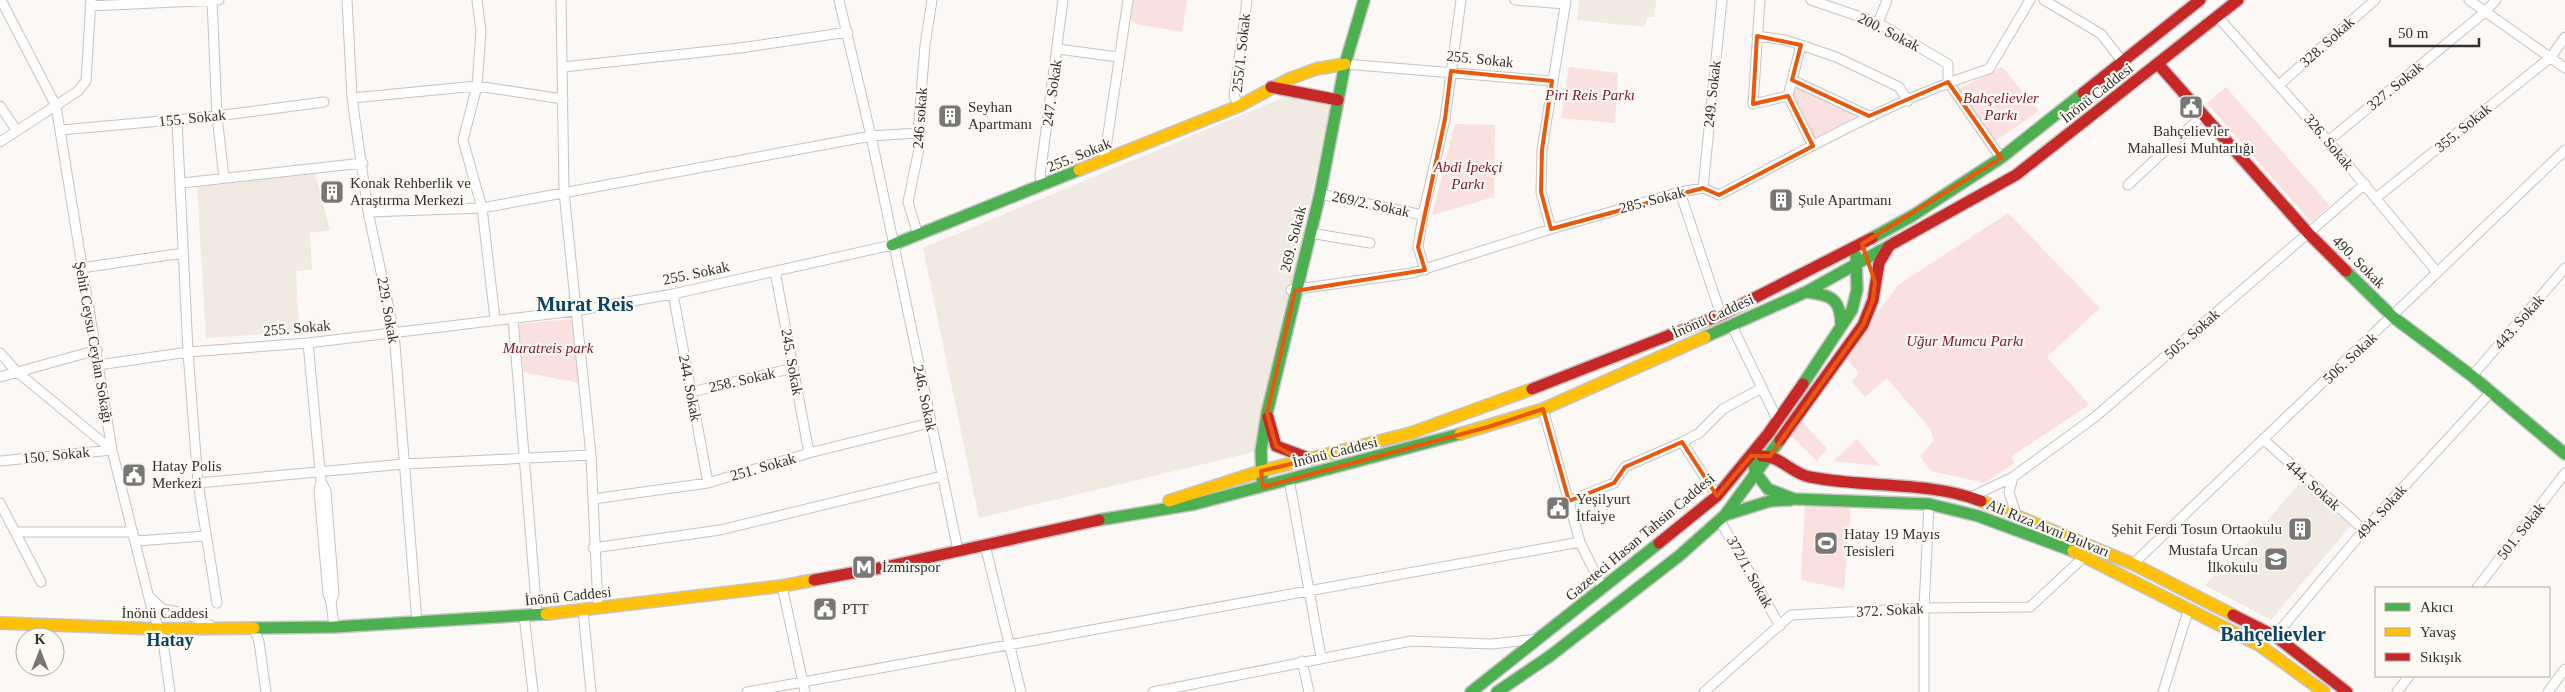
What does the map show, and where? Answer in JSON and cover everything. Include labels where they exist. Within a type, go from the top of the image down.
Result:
[{"type":"main road","name":"269. Sokak","points":[[1264,487],[1260,451],[1267,413],[1293,291],[1320,194],[1345,64],[1364,0]]},
{"type":"main road","name":"İnönü Caddesi","points":[[1131,513],[1261,471],[1411,433],[1546,384],[1721,314],[1857,247],[1912,216],[2001,158],[2200,0]]},
{"type":"main road","name":"İnönü Caddesi","points":[[0,623],[160,629],[334,627],[524,616],[782,586],[1131,513],[1195,504],[1488,427],[1543,409],[1806,292],[2016,175],[2238,0]]},
{"type":"main road","name":"255. Sokak","points":[[892,245],[1239,106],[1268,86],[1326,66],[1345,64]]},
{"type":"main road","name":"490. Sokak","points":[[2158,64],[2309,234],[2393,317],[2472,376],[2565,454]]},
{"type":"main road","points":[[1268,86],[1338,100]]},
{"type":"main road","points":[[1503,690],[1566,644],[1679,556],[1722,517],[1770,456],[1863,325],[1873,300],[1874,282],[1879,263],[1890,246]]},
{"type":"main road","points":[[1857,247],[1868,259],[1874,282]]},
{"type":"main road","name":"Gazeteci Hasan Tahsin Caddesi","points":[[1471,692],[1718,496],[1778,421],[1852,310],[1857,290],[1855,266],[1857,247]]},
{"type":"main road","points":[[1806,292],[1825,293],[1836,300],[1842,313],[1841,329]]},
{"type":"main road","points":[[1267,413],[1276,446],[1311,459]]},
{"type":"main road","points":[[1781,440],[1779,449],[1782,461]]},
{"type":"main road","points":[[1751,456],[1770,456]]},
{"type":"main road","name":"Ali Rıza Avni Bulvarı","points":[[1751,456],[1756,473],[1768,489],[1794,499],[1929,504],[1978,516],[2085,556],[2259,644],[2324,692]]},
{"type":"main road","name":"Ali Rıza Avni Bulvarı","points":[[1770,456],[1808,477],[1944,492],[1971,497],[2016,514],[2133,564],[2275,636],[2347,692]]},
{"type":"main road","points":[[1722,517],[1770,501],[1794,499]]},
{"type":"street","name":"Şehit Ceysu Ceylan Sokağı","points":[[1,0],[56,106],[112,450],[149,596],[160,629],[170,692]]},
{"type":"street","points":[[0,142],[78,92],[86,81],[91,3],[214,0],[217,116],[224,178]]},
{"type":"street","name":"229. Sokak","points":[[346,0],[352,98],[363,163],[368,212],[394,332],[417,623]]},
{"type":"street","points":[[477,0],[481,31],[477,86],[463,140],[482,208],[495,319]]},
{"type":"street","points":[[561,0],[564,192],[591,455],[598,608]]},
{"type":"street","name":"246. Sokak","points":[[839,0],[871,136],[892,245],[958,550]]},
{"type":"street","name":"246 sokak","points":[[918,234],[908,202],[919,149],[918,133],[925,45],[932,0]]},
{"type":"street","name":"247. Sokak","points":[[1043,186],[1040,176],[1063,0]]},
{"type":"street","points":[[1104,161],[1128,0]]},
{"type":"street","name":"255/1. Sokak","points":[[1239,106],[1234,96],[1246,0]]},
{"type":"street","points":[[1425,270],[1418,247],[1423,215],[1445,118],[1461,0]]},
{"type":"street","points":[[1515,0],[1566,2],[1542,150],[1541,192],[1551,229]]},
{"type":"street","name":"249. Sokak","points":[[1703,188],[1722,0]]},
{"type":"street","points":[[1760,0],[1753,104],[1788,96]]},
{"type":"street","name":"200. Sokak","points":[[1811,0],[1878,23],[1948,64],[1948,82]]},
{"type":"street","points":[[1878,23],[1887,0]]},
{"type":"street","name":"285. Sokak","points":[[1293,291],[1412,274],[1551,229],[1680,192],[1703,188],[1719,195],[1869,116],[1908,101],[1948,82],[1989,69],[2030,0]]},
{"type":"street","points":[[2044,0],[2101,34],[2122,61]]},
{"type":"street","name":"328. Sokak","points":[[2280,84],[2375,0]]},
{"type":"street","points":[[2469,0],[2565,68]]},
{"type":"street","name":"327. Sokak","points":[[2328,141],[2486,12],[2496,0]]},
{"type":"street","name":"326. Sokak","points":[[2218,17],[2280,84],[2437,272]]},
{"type":"street","points":[[563,67],[740,48],[848,32]]},
{"type":"street","points":[[1757,36],[1785,40],[1836,57],[1899,87],[1908,101]]},
{"type":"street","name":"355. Sokak","points":[[2376,198],[2551,58],[2565,37]]},
{"type":"street","points":[[1802,45],[1788,96],[1813,146]]},
{"type":"street","points":[[1058,49],[1118,58]]},
{"type":"street","name":"255. Sokak","points":[[1345,64],[1451,71],[1552,81]]},
{"type":"street","points":[[1792,80],[1869,116]]},
{"type":"street","points":[[1948,82],[2001,158]]},
{"type":"street","points":[[352,98],[477,86],[563,99]]},
{"type":"street","name":"155. Sokak","points":[[61,130],[217,116],[324,102]]},
{"type":"street","points":[[0,106],[17,131]]},
{"type":"street","points":[[2128,185],[2204,114]]},
{"type":"street","points":[[177,120],[182,183],[188,352],[198,484],[217,603]]},
{"type":"street","points":[[368,212],[482,208],[871,136],[918,133]]},
{"type":"street","name":"506. Sokak","points":[[2133,564],[2393,317],[2402,305],[2565,150]]},
{"type":"street","points":[[182,183],[363,163]]},
{"type":"street","name":"505. Sokak","points":[[1971,497],[2013,477],[2096,417],[2365,184]]},
{"type":"street","points":[[1680,192],[1721,314]]},
{"type":"street","name":"269/2. Sokak","points":[[1320,194],[1423,215]]},
{"type":"street","points":[[1310,233],[1370,243]]},
{"type":"street","name":"255. Sokak","points":[[98,365],[188,352],[308,343],[495,319],[513,319],[575,311],[673,294],[892,245]]},
{"type":"street","points":[[81,268],[183,253]]},
{"type":"street","name":"443. Sokak","points":[[2472,376],[2565,268]]},
{"type":"street","name":"245. Sokak","points":[[775,271],[808,454]]},
{"type":"street","name":"244. Sokak","points":[[673,294],[708,482]]},
{"type":"street","points":[[513,319],[537,614]]},
{"type":"street","points":[[1731,324],[1760,389],[1778,421]]},
{"type":"street","points":[[308,343],[321,481],[319,491],[327,585],[334,627]]},
{"type":"street","points":[[0,377],[97,350]]},
{"type":"street","points":[[0,354],[16,371],[112,450]]},
{"type":"street","name":"258. Sokak","points":[[691,392],[794,368]]},
{"type":"street","points":[[1568,501],[1614,483],[1625,467],[1700,433],[1723,409],[1760,389]]},
{"type":"street","name":"494. Sokak","points":[[2275,636],[2364,530],[2491,392]]},
{"type":"street","points":[[1543,409],[1580,542],[1603,589]]},
{"type":"street","name":"251. Sokak","points":[[592,499],[708,482],[930,423]]},
{"type":"street","name":"444. Sokak","points":[[2263,439],[2364,530]]},
{"type":"street","points":[[1682,442],[1718,496]]},
{"type":"street","name":"150. Sokak","points":[[0,460],[112,450]]},
{"type":"street","points":[[198,484],[404,464],[591,455]]},
{"type":"street","name":"501. Sokak","points":[[2477,587],[2565,473]]},
{"type":"street","points":[[594,548],[720,530],[942,476]]},
{"type":"street","points":[[2013,477],[2010,492],[2016,514]]},
{"type":"street","points":[[1289,479],[1321,657]]},
{"type":"street","points":[[0,503],[41,582]]},
{"type":"street","points":[[1924,692],[1924,608],[1929,504]]},
{"type":"street","name":"372/1. Sokak","points":[[1722,517],[1780,626]]},
{"type":"street","points":[[15,532],[133,532]]},
{"type":"street","points":[[136,541],[206,536]]},
{"type":"street","points":[[747,692],[804,687],[1010,643],[1580,542]]},
{"type":"street","points":[[985,545],[1021,692]]},
{"type":"street","name":"372. Sokak","points":[[1704,692],[1780,626],[1791,614],[1924,608],[2030,607],[2085,556]]},
{"type":"street","points":[[782,586],[804,687]]},
{"type":"street","points":[[149,596],[162,609],[184,613],[216,628]]},
{"type":"street","points":[[2163,692],[2189,608]]},
{"type":"street","points":[[583,610],[591,692]]},
{"type":"street","points":[[524,616],[533,692]]},
{"type":"street","points":[[254,628],[259,642],[266,692]]},
{"type":"street","points":[[1153,692],[1321,657],[1411,641],[1492,644],[1537,639]]},
{"type":"street","points":[[1302,661],[1309,692]]},
{"type":"street","points":[[2548,692],[2565,669]]},
{"type":"street","points":[[2397,692],[2408,677]]},
{"type":"highlighted area","points":[[1757,36],[1801,45],[1792,80],[1869,116],[1948,82],[2001,158],[1862,244],[1875,282],[1873,300],[1863,325],[1770,456],[1751,456],[1717,496],[1682,442],[1625,467],[1614,483],[1569,501],[1543,409],[1488,427],[1263,487],[1261,471],[1303,461],[1276,446],[1267,413],[1295,291],[1425,270],[1418,247],[1445,119],[1451,71],[1552,81],[1542,150],[1541,192],[1551,229],[1703,188],[1719,195],[1813,146],[1788,96],[1753,104]]},
{"type":"shaded area","points":[[1579,0],[1656,0],[1654,17],[1648,17],[1644,27],[1577,20]]},
{"type":"shaded area","points":[[1304,89],[1332,102],[1254,452],[979,518],[923,248]]},
{"type":"shaded area","points":[[315,173],[330,230],[310,233],[312,270],[296,271],[299,332],[206,338],[197,186]]},
{"type":"shaded area","name":"Mustafa Urcan İlkokulu","points":[[2302,480],[2351,525],[2271,620],[2205,585],[2256,534]]},
{"type":"green space","points":[[1133,0],[1187,0],[1182,32],[1136,24],[1130,19]]},
{"type":"green space","name":"Piri Reis Parkı","points":[[1569,67],[1618,73],[1615,123],[1561,118]]},
{"type":"green space","name":"Bahçelievler Parkı","points":[[2002,67],[2039,111],[1994,142],[1959,89]]},
{"type":"green space","points":[[1794,83],[1861,114],[1816,141],[1792,95]]},
{"type":"green space","points":[[2226,87],[2330,206],[2311,222],[2207,103]]},
{"type":"green space","name":"Abdi İpekçi Parkı","points":[[1455,124],[1495,125],[1494,197],[1432,215]]},
{"type":"green space","name":"Uğur Mumcu Parkı","points":[[2008,213],[2100,308],[2047,357],[2089,405],[2012,456],[2014,463],[1985,483],[1931,471],[1920,456],[1934,440],[1931,430],[1887,378],[1865,397],[1852,382],[1859,373],[1845,357],[1898,285]]},
{"type":"green space","name":"Muratreis park","points":[[572,319],[579,383],[523,372],[519,324]]},
{"type":"green space","points":[[1799,418],[1827,449],[1817,461],[1790,435]]},
{"type":"green space","points":[[1857,439],[1880,466],[1833,461]]},
{"type":"green space","name":"Hatay 19 Mayıs Tesisleri","points":[[1805,503],[1851,506],[1844,589],[1801,580]]},
{"type":"traffic: fast","points":[[1262,480],[1261,451],[1267,413],[1320,194],[1345,64],[1364,0]]},
{"type":"traffic: fast","points":[[1872,238],[1912,216],[2001,158],[2083,93]]},
{"type":"traffic: fast","points":[[892,245],[1079,170]]},
{"type":"traffic: fast","points":[[1705,337],[1806,292],[1894,243]]},
{"type":"traffic: fast","points":[[1803,384],[1852,310],[1857,290],[1856,256]]},
{"type":"traffic: fast","points":[[2346,271],[2393,317],[2472,376],[2565,454]]},
{"type":"traffic: fast","points":[[1806,292],[1822,295],[1833,300],[1839,310],[1841,326]]},
{"type":"traffic: fast","points":[[1099,520],[1195,504],[1460,434]]},
{"type":"traffic: fast","points":[[1497,692],[1550,656],[1679,556],[1725,515],[1780,440]]},
{"type":"traffic: fast","points":[[1762,456],[1751,456],[1756,473],[1768,489],[1794,499],[1929,504],[1978,516],[2073,551]]},
{"type":"traffic: fast","points":[[1725,515],[1770,501],[1790,500]]},
{"type":"traffic: fast","points":[[1471,692],[1659,543]]},
{"type":"traffic: fast","points":[[254,628],[334,627],[546,614]]},
{"type":"traffic: slow","points":[[1079,170],[1239,106],[1289,79],[1316,69],[1345,64]]},
{"type":"traffic: slow","points":[[1460,434],[1543,409],[1705,337]]},
{"type":"traffic: slow","points":[[1169,501],[1261,471],[1411,433],[1532,389]]},
{"type":"traffic: slow","points":[[1981,501],[2133,564],[2233,615]]},
{"type":"traffic: slow","points":[[2073,551],[2259,645],[2324,692]]},
{"type":"traffic: slow","points":[[546,614],[782,586],[814,580]]},
{"type":"traffic: slow","points":[[0,623],[160,629],[254,628]]},
{"type":"traffic: jam","points":[[2083,93],[2200,0]]},
{"type":"traffic: jam","points":[[1894,243],[2016,175],[2238,0]]},
{"type":"traffic: jam","points":[[2158,64],[2309,234],[2346,271]]},
{"type":"traffic: jam","points":[[1271,87],[1338,100]]},
{"type":"traffic: jam","points":[[1532,389],[1721,315],[1872,238]]},
{"type":"traffic: jam","points":[[1780,440],[1863,325],[1873,300],[1879,263],[1889,246]]},
{"type":"traffic: jam","points":[[1659,543],[1717,496],[1768,434],[1803,384]]},
{"type":"traffic: jam","points":[[1268,417],[1276,446],[1311,459]]},
{"type":"traffic: jam","points":[[1762,456],[1775,459],[1810,477],[1853,483],[1940,490],[1981,501]]},
{"type":"traffic: jam","points":[[814,580],[885,567],[1099,520]]},
{"type":"traffic: jam","points":[[2233,615],[2275,636],[2347,692]]},
{"type":"place","name":"Bahçelievler Mahallesi Muhtarlığı","points":[[2191,107]]},
{"type":"place","name":"Seyhan Apartmanı","points":[[950,116]]},
{"type":"place","name":"Konak Rehberlik ve Araştırma Merkezi","points":[[332,192]]},
{"type":"place","name":"Şule Apartmanı","points":[[1781,200]]},
{"type":"place","name":"Hatay Polis Merkezi","points":[[134,475]]},
{"type":"place","name":"Yeşilyurt İtfaiye","points":[[1558,508]]},
{"type":"place","name":"Şehit Ferdi Tosun Ortaokulu","points":[[2300,529]]},
{"type":"place","name":"Hatay 19 Mayıs Tesisleri","points":[[1826,543]]},
{"type":"place","name":"Mustafa Urcan İlkokulu","points":[[2276,559]]},
{"type":"place","name":"İzmirspor","points":[[864,567]]},
{"type":"place","name":"PTT","points":[[825,609]]},
{"type":"district","name":"Murat Reis","points":[[585,304]]},
{"type":"district","name":"Bahçelievler","points":[[2273,634]]},
{"type":"district","name":"Hatay","points":[[170,640]]}]
